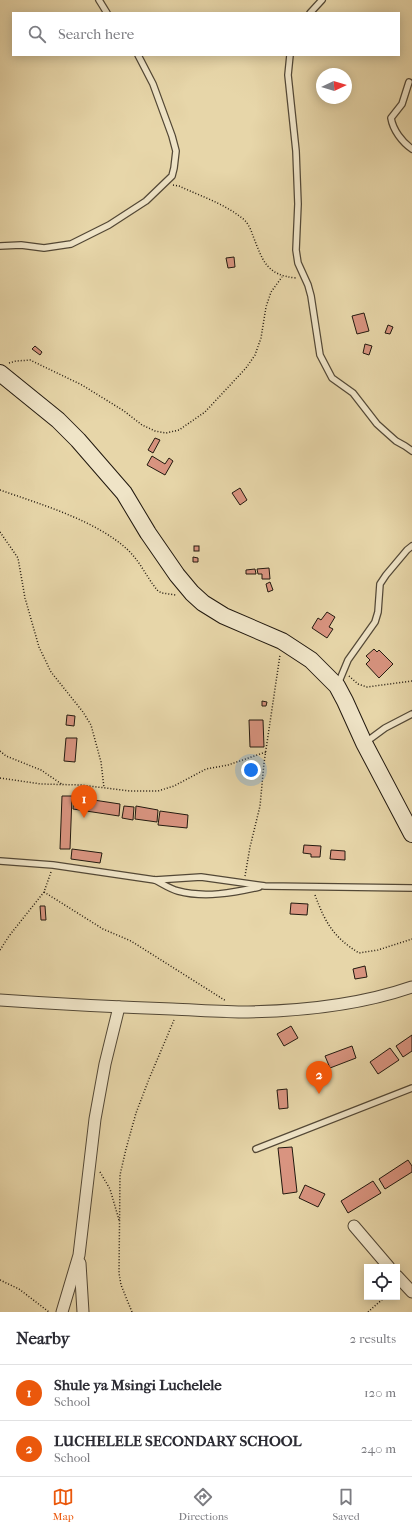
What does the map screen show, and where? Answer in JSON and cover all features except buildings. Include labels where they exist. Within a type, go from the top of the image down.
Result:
[{"type":"main road","points":[[3,368],[78,440],[124,493],[148,533],[192,593],[203,603],[224,616],[282,641],[311,660],[337,686],[364,743],[412,834]]},
{"type":"street","points":[[0,1000],[119,1007],[248,1012],[297,1009],[340,1004],[412,987]]},
{"type":"street","points":[[62,1312],[79,1255],[95,1119],[105,1064],[119,1007]]},
{"type":"street","points":[[354,1226],[386,1264]]},
{"type":"street","points":[[79,1255],[83,1312]]},
{"type":"street","points":[[400,1279],[412,1292]]},
{"type":"lane","points":[[99,0],[106,12]]},
{"type":"lane","points":[[311,12],[322,0]]},
{"type":"lane","points":[[0,246],[21,245],[44,248],[72,244],[109,225],[146,201],[172,176],[176,151],[172,136],[153,84],[139,56]]},
{"type":"lane","points":[[290,56],[288,75],[296,151],[298,204],[296,250],[298,263],[311,296],[320,355],[332,378],[353,393],[377,424],[387,434],[412,451]]},
{"type":"lane","points":[[409,82],[402,104],[391,118],[392,123],[403,141],[412,148]]},
{"type":"lane","points":[[337,686],[348,660],[357,645],[375,622],[378,612],[380,584],[407,550],[412,546]]},
{"type":"lane","points":[[364,743],[385,728],[412,714]]},
{"type":"lane","points":[[0,861],[53,865],[155,880],[201,877],[265,886],[412,888]]},
{"type":"lane","points":[[155,880],[170,889],[193,894],[236,893],[265,886]]},
{"type":"lane","points":[[256,1149],[412,1088]]},
{"type":"path","points":[[166,183],[179,186],[223,205],[244,219],[250,227],[262,259],[271,270],[282,276],[305,278]]},
{"type":"path","points":[[3,368],[16,361],[30,360],[82,385],[124,411],[142,425],[156,431],[166,433],[179,430],[204,412],[246,368],[255,354],[261,338],[266,307],[271,292],[282,276]]},
{"type":"path","points":[[0,490],[64,513],[120,543],[131,553],[158,591],[171,596],[192,593]]},
{"type":"path","points":[[0,532],[18,558],[25,598],[39,647],[51,672],[83,712],[91,725],[102,762],[104,788]]},
{"type":"path","points":[[244,884],[250,847],[260,806],[282,641]]},
{"type":"path","points":[[343,670],[358,684],[367,687],[388,685],[412,680]]},
{"type":"path","points":[[0,751],[6,756],[41,770],[63,785]]},
{"type":"path","points":[[0,778],[29,783],[130,791],[158,791],[174,786],[206,769],[228,765],[266,752]]},
{"type":"path","points":[[0,950],[9,936],[44,892],[53,865]]},
{"type":"path","points":[[312,886],[330,929],[346,945],[358,953],[378,950],[412,939]]},
{"type":"path","points":[[44,892],[104,930],[131,942],[230,1003]]},
{"type":"path","points":[[132,1312],[121,1285],[119,1272],[120,1175],[136,1114],[149,1079],[179,1009]]},
{"type":"path","points":[[90,1157],[110,1189],[120,1223]]},
{"type":"path","points":[[0,1280],[19,1289],[49,1312]]},
{"type":"path","points":[[368,1312],[382,1300]]},
{"type":"place","name":"Shule ya Msingi Luchelele","points":[[84,818]]},
{"type":"place","name":"LUCHELELE SECONDARY SCHOOL","points":[[319,1094]]}]
